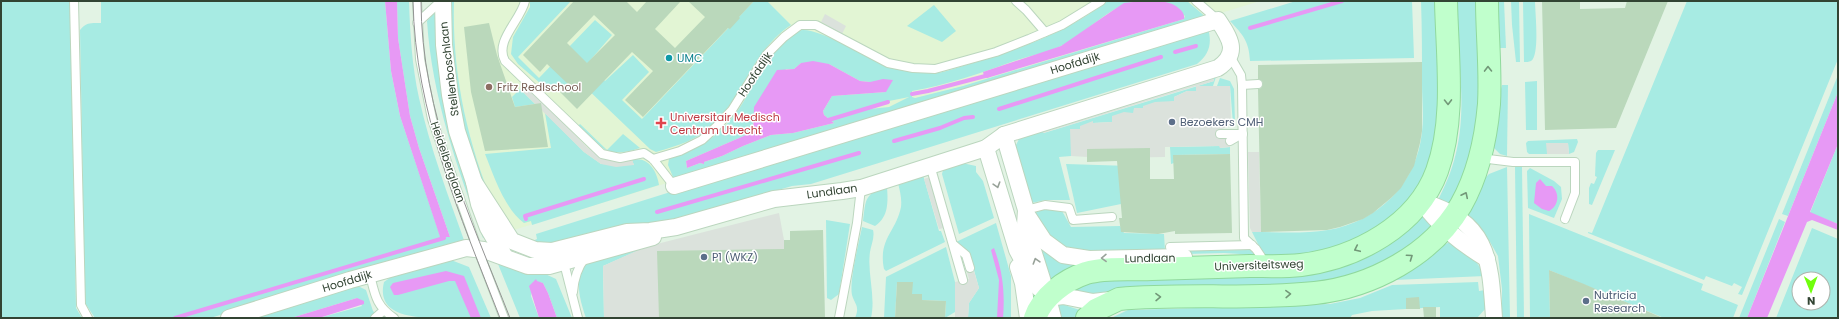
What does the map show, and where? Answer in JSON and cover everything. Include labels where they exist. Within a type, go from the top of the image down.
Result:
[{"type":"main road","name":"Universiteitsweg","points":[[1035,318],[1050,308],[1065,283],[1087,273],[1121,270],[1301,265],[1348,254],[1389,231],[1404,219],[1421,201],[1437,172],[1449,114],[1446,1]]},
{"type":"main road","points":[[1087,318],[1096,310],[1119,299],[1300,294],[1337,290],[1358,284],[1386,273],[1413,256],[1449,221],[1460,206],[1472,182],[1483,146],[1489,104],[1487,1]]},
{"type":"street","name":"Stellenboschlaan","points":[[442,1],[444,45],[450,95],[458,131],[474,182],[479,204],[495,226]]},
{"type":"street","points":[[1218,20],[1230,42],[1232,49],[1230,56]]},
{"type":"street","name":"Hoofddijk","points":[[674,186],[1218,20]]},
{"type":"street","name":"Lundlaan","points":[[505,257],[528,266],[549,266],[561,256],[650,232],[676,227],[774,199],[862,188],[986,148],[1004,136],[1208,72],[1219,67],[1230,56]]},
{"type":"street","name":"Lundlaan","points":[[1004,136],[1026,213],[1044,241],[1063,254],[1077,258],[1224,257],[1268,266]]},
{"type":"street","points":[[986,148],[1017,250],[1030,279],[1050,308],[1063,296],[1093,302],[1119,299]]},
{"type":"street","points":[[1421,201],[1432,216],[1449,221],[1468,247],[1487,259],[1492,277],[1494,318]]},
{"type":"street","name":"Lundlaan","points":[[1026,213],[1025,225],[1050,308]]},
{"type":"street","points":[[495,226],[496,242],[505,257]]},
{"type":"street","name":"Lundlaan","points":[[495,226],[512,241],[535,250],[561,256]]},
{"type":"street","name":"Lundlaan","points":[[496,242],[539,258],[561,256],[586,257],[669,232],[676,227]]},
{"type":"street","name":"Hoofddijk","points":[[229,318],[370,274],[496,242]]},
{"type":"street","name":"Hoofddijk","points":[[473,248],[505,257]]},
{"type":"street","points":[[1017,250],[1017,264],[1023,283],[1028,318]]},
{"type":"lane","points":[[74,1],[81,305],[88,318]]},
{"type":"lane","name":"Heidelberglaan","points":[[417,1],[420,59],[432,119],[473,248],[504,318]]},
{"type":"lane","points":[[417,23],[442,1]]},
{"type":"lane","name":"Hoofddijk","points":[[525,1],[522,11],[504,43],[502,56],[505,61],[602,154],[620,158],[644,153],[653,159],[680,151],[702,140],[732,110],[767,54],[784,37],[800,25],[816,25],[888,63],[935,69],[996,52],[1045,32],[1082,14],[1101,1]]},
{"type":"lane","points":[[1016,1],[1045,32]]},
{"type":"lane","points":[[1196,1],[1218,20]]},
{"type":"lane","points":[[1230,56],[1241,76],[1242,85],[1244,238],[1256,249],[1268,266]]},
{"type":"lane","points":[[1242,85],[1258,84]]},
{"type":"lane","points":[[1220,134],[1243,134]]},
{"type":"lane","points":[[1230,141],[1243,134]]},
{"type":"lane","points":[[1479,158],[1513,162],[1575,162],[1575,192],[1565,219]]},
{"type":"lane","points":[[653,159],[674,186]]},
{"type":"lane","points":[[930,165],[954,244],[963,280]]},
{"type":"lane","points":[[839,318],[862,188]]},
{"type":"lane","points":[[1026,213],[1045,205],[1069,208],[1073,220],[1112,217]]},
{"type":"lane","points":[[954,244],[966,255],[970,268]]},
{"type":"lane","points":[[1170,247],[1252,245]]},
{"type":"lane","points":[[561,256],[578,318]]},
{"type":"lane","points":[[573,301],[574,282],[579,266],[586,257]]},
{"type":"lane","points":[[370,274],[374,294],[384,311],[394,318]]},
{"type":"lane","points":[[375,318],[384,311]]},
{"type":"shaded area","points":[[1,1],[70,1],[76,308],[82,318],[1,318]]},
{"type":"shaded area","points":[[101,1],[385,1],[391,71],[400,116],[440,236],[450,237],[419,148],[410,116],[398,38],[397,1],[409,1],[412,50],[423,117],[465,243],[210,318],[95,318],[85,303],[80,30],[87,24],[101,23]]},
{"type":"shaded area","points":[[385,1],[397,1],[398,38],[410,116],[419,148],[450,237],[440,237],[400,116],[391,71]]},
{"type":"shaded area","name":"Universitair Medisch Centrum Utrecht","points":[[447,1],[1260,1],[501,234],[462,129],[455,94]]},
{"type":"shaded area","points":[[452,1],[454,1],[455,51],[462,99],[473,147],[489,194],[471,149],[459,100],[453,50]]},
{"type":"shaded area","points":[[530,1],[571,1],[518,57],[539,78],[595,20],[612,35],[587,64],[605,81],[633,55],[649,72],[622,100],[642,119],[754,1],[767,1],[791,25],[767,47],[757,60],[724,113],[713,125],[693,139],[656,152],[650,149],[582,84],[572,82],[548,90],[518,64],[511,54],[513,37],[530,7]]},
{"type":"shaded area","points":[[1108,1],[1187,1],[1207,18],[679,178],[673,177],[668,165],[669,159],[700,146],[726,125],[742,104],[762,68],[778,46],[798,31],[806,30],[816,32],[889,67],[913,72],[940,73],[1022,47],[1058,31],[1092,12]],"holes":[[[1133,2],[1169,3],[1185,16],[1184,19],[963,86],[915,98],[912,97],[912,91],[964,78],[1061,46],[1115,9]],[[801,63],[829,64],[860,81],[870,82],[886,92],[832,96],[823,111],[824,115],[834,123],[793,133],[771,135],[704,162],[704,164],[700,163],[687,168],[686,161],[753,132],[753,123],[786,69],[794,69]],[[909,97],[889,107],[860,110],[884,102]]]},
{"type":"shaded area","points":[[1156,1],[1175,5],[1180,9],[1184,19],[987,78],[984,76],[983,72],[1061,46],[1124,3]]},
{"type":"shaded area","points":[[1296,1],[1412,1],[1414,58],[1250,61],[1247,43],[1230,21]]},
{"type":"shaded area","points":[[1421,1],[1438,1],[1439,125],[1430,159],[1422,179],[1409,198],[1397,211],[1355,241],[1294,257],[1267,256],[1261,250],[1252,232],[1309,232],[1346,226],[1378,209],[1392,197],[1403,183],[1412,168],[1419,151],[1422,132]]},
{"type":"shaded area","points":[[1454,1],[1479,1],[1480,109],[1475,149],[1450,205],[1439,198],[1450,173],[1457,149],[1461,125],[1461,77]]},
{"type":"shaded area","points":[[1494,1],[1504,1],[1506,48],[1495,48]]},
{"type":"shaded area","points":[[1511,1],[1519,1],[1520,62],[1516,62]]},
{"type":"shaded area","points":[[1523,1],[1535,1],[1535,51],[1534,57],[1531,61],[1527,62],[1524,62]]},
{"type":"shaded area","points":[[1687,1],[1838,1],[1838,59],[1742,295],[1738,294],[1742,287],[1734,283],[1732,286],[1706,276],[1704,280],[1588,233],[1592,233]]},
{"type":"shaded area","points":[[934,5],[956,31],[942,42],[907,26]]},
{"type":"shaded area","points":[[435,12],[440,78],[449,123],[487,237],[483,238],[455,158],[434,77],[427,21]]},
{"type":"shaded area","points":[[825,14],[846,26],[842,34],[821,22]]},
{"type":"shaded area","points":[[1208,28],[1210,39],[1209,48],[1205,56],[1197,64],[811,184],[792,186],[675,220],[556,248],[526,244],[537,239],[536,234],[888,124]]},
{"type":"shaded area","points":[[813,61],[829,64],[860,81],[870,82],[883,79],[893,80],[886,92],[832,96],[823,111],[824,115],[834,123],[793,133],[771,135],[704,162],[704,164],[700,163],[687,168],[686,161],[753,132],[754,107],[777,70],[794,69],[801,63]]},
{"type":"shaded area","points":[[1838,75],[1838,92],[1788,216],[1782,214]]},
{"type":"shaded area","points":[[1213,77],[1216,77],[1213,86],[1196,87],[1196,91],[1187,91],[1174,97],[1174,101],[1143,108],[1134,113],[1124,113],[1112,122],[1093,123],[1080,129],[1071,129],[1071,156],[1059,157],[1070,200],[1046,200],[1031,203],[1015,147],[1020,137],[1042,129],[1044,133],[1214,81]]},
{"type":"shaded area","name":"Bezoekers CMH","points":[[1213,77],[1214,81],[1197,86],[1230,86],[1231,125],[1220,130],[1220,138],[1230,138],[1230,147],[1165,147],[1165,157],[1104,158],[1071,156],[1070,129],[1080,129],[1080,126],[1093,121],[1093,123],[1112,122],[1112,116],[1124,112],[1133,113],[1134,108],[1143,108],[1143,106],[1155,102],[1174,101],[1174,97],[1187,91],[1196,91],[1196,86],[1043,133],[1042,129]]},
{"type":"shaded area","points":[[1220,78],[1230,81],[1234,89],[1235,124],[1233,124],[1230,86],[1217,86]]},
{"type":"shaded area","points":[[1537,81],[1537,130],[1526,130],[1525,82]]},
{"type":"shaded area","points":[[525,84],[587,147],[603,159],[616,162],[632,160],[634,165],[616,167],[601,164],[584,152],[520,89]]},
{"type":"shaded area","points":[[1502,85],[1508,85],[1507,156],[1500,154],[1492,146],[1497,105]]},
{"type":"shaded area","points":[[520,89],[535,104],[515,107],[512,97]]},
{"type":"shaded area","points":[[1838,92],[1838,144],[1810,212],[1838,224],[1838,230],[1812,220],[1807,222],[1767,318],[1747,318]]},
{"type":"shaded area","points":[[545,113],[584,152],[601,164],[634,165],[632,160],[643,160],[647,162],[654,170],[659,185],[532,225],[531,221],[524,223],[517,217],[505,200],[485,154],[551,148]]},
{"type":"shaded area","points":[[580,124],[607,150],[599,146],[578,126]]},
{"type":"shaded area","points":[[623,134],[640,148],[619,152],[607,150]]},
{"type":"shaded area","points":[[1577,139],[1578,142],[1574,152],[1569,154],[1568,143],[1547,143],[1547,154],[1529,154],[1527,152],[1526,143],[1528,141]]},
{"type":"shaded area","points":[[1546,143],[1568,143],[1569,154],[1547,154]]},
{"type":"shaded area","points":[[1838,144],[1838,224],[1810,213]]},
{"type":"shaded area","points":[[1220,146],[1220,148],[1230,147],[1230,154],[1174,155],[1174,163],[1171,164],[1170,147]]},
{"type":"shaded area","points":[[1598,150],[1615,150],[1592,205],[1589,204],[1589,188],[1591,183],[1594,184],[1597,177],[1595,176],[1596,153]]},
{"type":"shaded area","points":[[1248,152],[1259,152],[1261,232],[1252,232],[1250,228]]},
{"type":"shaded area","points":[[962,163],[976,166],[976,172],[983,181],[994,218],[959,234],[942,174],[943,170]]},
{"type":"shaded area","points":[[1066,164],[1130,166],[1121,204],[1077,213]]},
{"type":"shaded area","points":[[1507,167],[1510,318],[1502,318],[1502,289],[1498,256],[1490,242],[1469,218],[1468,210],[1484,179],[1489,174]]},
{"type":"shaded area","points":[[1515,167],[1522,167],[1524,318],[1517,318]]},
{"type":"shaded area","points":[[1530,168],[1554,181],[1561,187],[1562,199],[1554,218],[1528,208],[1527,171]]},
{"type":"shaded area","points":[[923,175],[939,231],[941,231],[945,242],[886,271],[884,269],[883,250],[888,236],[899,216],[901,207],[898,183]]},
{"type":"shaded area","points":[[930,177],[944,228],[939,229],[924,179]]},
{"type":"shaded area","points":[[1540,179],[1546,186],[1552,186],[1556,192],[1557,199],[1555,206],[1549,211],[1542,209],[1534,203],[1536,183]]},
{"type":"shaded area","points":[[887,187],[887,208],[883,218],[875,226],[863,221],[866,202],[870,195]]},
{"type":"shaded area","points":[[1045,209],[1062,211],[1071,227],[1120,226],[1124,233],[1164,234],[1165,251],[1253,250],[1256,255],[1224,253],[1112,256],[1071,252],[1049,238],[1034,213]]},
{"type":"shaded area","name":"P1 (WKZ)","points":[[779,213],[784,240],[785,315],[604,318],[603,266],[645,247]]},
{"type":"shaded area","points":[[1421,213],[1432,227],[1397,257],[1330,283],[1095,293],[1074,293],[1072,291],[1086,283],[1105,280],[1341,266],[1370,255]]},
{"type":"shaded area","points":[[1529,214],[1703,284],[1701,290],[1738,305],[1733,318],[1664,318],[1549,270],[1550,318],[1530,318]]},
{"type":"shaded area","points":[[1779,219],[1785,222],[1747,318],[1739,318]]},
{"type":"shaded area","points":[[826,220],[850,224],[839,294],[831,300],[827,298]]},
{"type":"shaded area","points":[[996,223],[1011,276],[1011,318],[968,318],[969,303],[979,288],[969,252],[956,242]]},
{"type":"shaded area","points":[[862,227],[873,230],[869,260],[873,302],[871,318],[855,318],[857,308],[851,289]]},
{"type":"shaded area","points":[[1812,228],[1838,239],[1838,318],[1776,318],[1791,280],[1791,311],[1831,311],[1831,271],[1795,271]]},
{"type":"shaded area","points":[[1450,242],[1460,247],[1470,256],[1480,266],[1485,276],[1394,280],[1414,269],[1441,246]]},
{"type":"shaded area","points":[[641,244],[644,248],[603,266],[604,318],[586,318],[580,297],[579,282],[580,275],[587,262]]},
{"type":"shaded area","points":[[1038,246],[1078,264],[1051,283]]},
{"type":"shaded area","points":[[946,247],[955,282],[955,312],[945,318],[946,301],[921,300],[912,294],[912,283],[897,282],[895,318],[884,318],[886,277]]},
{"type":"shaded area","points":[[994,248],[1003,283],[1003,318],[997,318],[999,280],[991,250]]},
{"type":"shaded area","points":[[451,260],[469,267],[491,318],[425,318],[402,314],[393,310],[386,303],[383,294],[384,282],[398,272]]},
{"type":"shaded area","points":[[498,264],[541,272],[556,279],[572,318],[557,318],[543,283],[534,281],[531,296],[539,318],[520,318]]},
{"type":"shaded area","points":[[973,268],[979,288],[969,303],[968,318],[952,318],[955,317],[955,282],[969,279],[966,269]]},
{"type":"shaded area","points":[[446,271],[464,276],[481,318],[471,318],[455,281],[449,281],[398,295],[394,295],[390,287],[393,283]]},
{"type":"shaded area","points":[[536,279],[537,281],[543,283],[557,318],[539,318],[529,286]]},
{"type":"shaded area","points":[[1478,282],[1479,291],[1485,290],[1486,308],[1477,318],[1440,318],[1440,307],[1372,311],[1352,315],[1350,318],[1111,318],[1128,310],[1330,304],[1360,298],[1392,285]]},
{"type":"shaded area","points":[[358,286],[366,290],[373,311],[380,318],[319,318],[362,306],[357,298],[291,318],[243,318]]},
{"type":"shaded area","points":[[357,298],[364,301],[364,304],[319,318],[291,318]]},
{"type":"shaded area","points":[[1058,303],[1080,310],[1075,318],[1057,318],[1054,307]]},
{"type":"building","name":"UMC","points":[[574,1],[626,1],[637,12],[647,1],[681,1],[655,29],[675,48],[705,17],[688,1],[754,1],[730,29],[728,28],[643,117],[625,100],[653,71],[632,52],[577,109],[560,92],[568,84],[547,64],[540,72],[523,55]],"holes":[[[594,15],[615,35],[587,63],[567,43]]]},
{"type":"building","points":[[1542,1],[1580,1],[1580,9],[1625,8],[1627,1],[1668,1],[1616,128],[1545,130]]},
{"type":"building","name":"Fritz Redlschool","points":[[489,23],[497,55],[515,107],[541,103],[548,147],[485,151],[471,92],[464,27]]},
{"type":"building","points":[[1422,62],[1422,131],[1420,143],[1414,166],[1401,188],[1373,213],[1363,219],[1340,227],[1327,230],[1261,232],[1258,89],[1261,88],[1263,84],[1262,81],[1258,79],[1258,65]]},
{"type":"building","points":[[1150,148],[1150,179],[1174,179],[1173,155],[1230,154],[1232,233],[1175,234],[1175,231],[1158,234],[1121,232],[1119,218],[1122,218],[1117,161],[1087,162],[1087,149]]},
{"type":"building","points":[[823,230],[825,318],[659,318],[657,251],[784,249],[784,240],[790,240],[790,231]]},
{"type":"building","name":"Nutricia Research","points":[[1549,270],[1584,284],[1663,318],[1550,318]]},
{"type":"building","points":[[897,282],[913,282],[912,294],[922,294],[922,300],[946,301],[945,318],[895,318]]},
{"type":"building","points":[[1419,297],[1420,309],[1406,309],[1406,298]]},
{"type":"building","points":[[1423,307],[1436,307],[1436,318],[1424,318]]},
{"type":"waterway","points":[[1250,28],[1342,1]]},
{"type":"waterway","points":[[1175,52],[1196,46]]},
{"type":"waterway","points":[[999,109],[1161,57]]},
{"type":"waterway","points":[[912,94],[989,75]]},
{"type":"waterway","points":[[825,121],[888,102]]},
{"type":"waterway","points":[[894,141],[940,128],[964,118],[973,117]]},
{"type":"waterway","points":[[657,212],[859,153]]},
{"type":"waterway","points":[[526,219],[525,216],[644,179]]},
{"type":"waterway","points":[[175,318],[444,238],[442,233]]},
{"type":"tram line","points":[[413,1],[416,43],[422,83],[431,123],[455,202],[500,318]]},
{"type":"tram line","points":[[421,1],[423,43],[429,83],[439,124],[450,163],[464,202],[510,318]]},
{"type":"place","name":"UMC","points":[[669,58]]},
{"type":"place","name":"Fritz Redlschool","points":[[489,87]]},
{"type":"place","name":"Bezoekers CMH","points":[[1172,122]]},
{"type":"place","name":"Universitair Medisch Centrum Utrecht","points":[[661,123]]},
{"type":"place","name":"P1 (WKZ)","points":[[704,257]]},
{"type":"place","name":"Nutricia Research","points":[[1586,301]]}]
